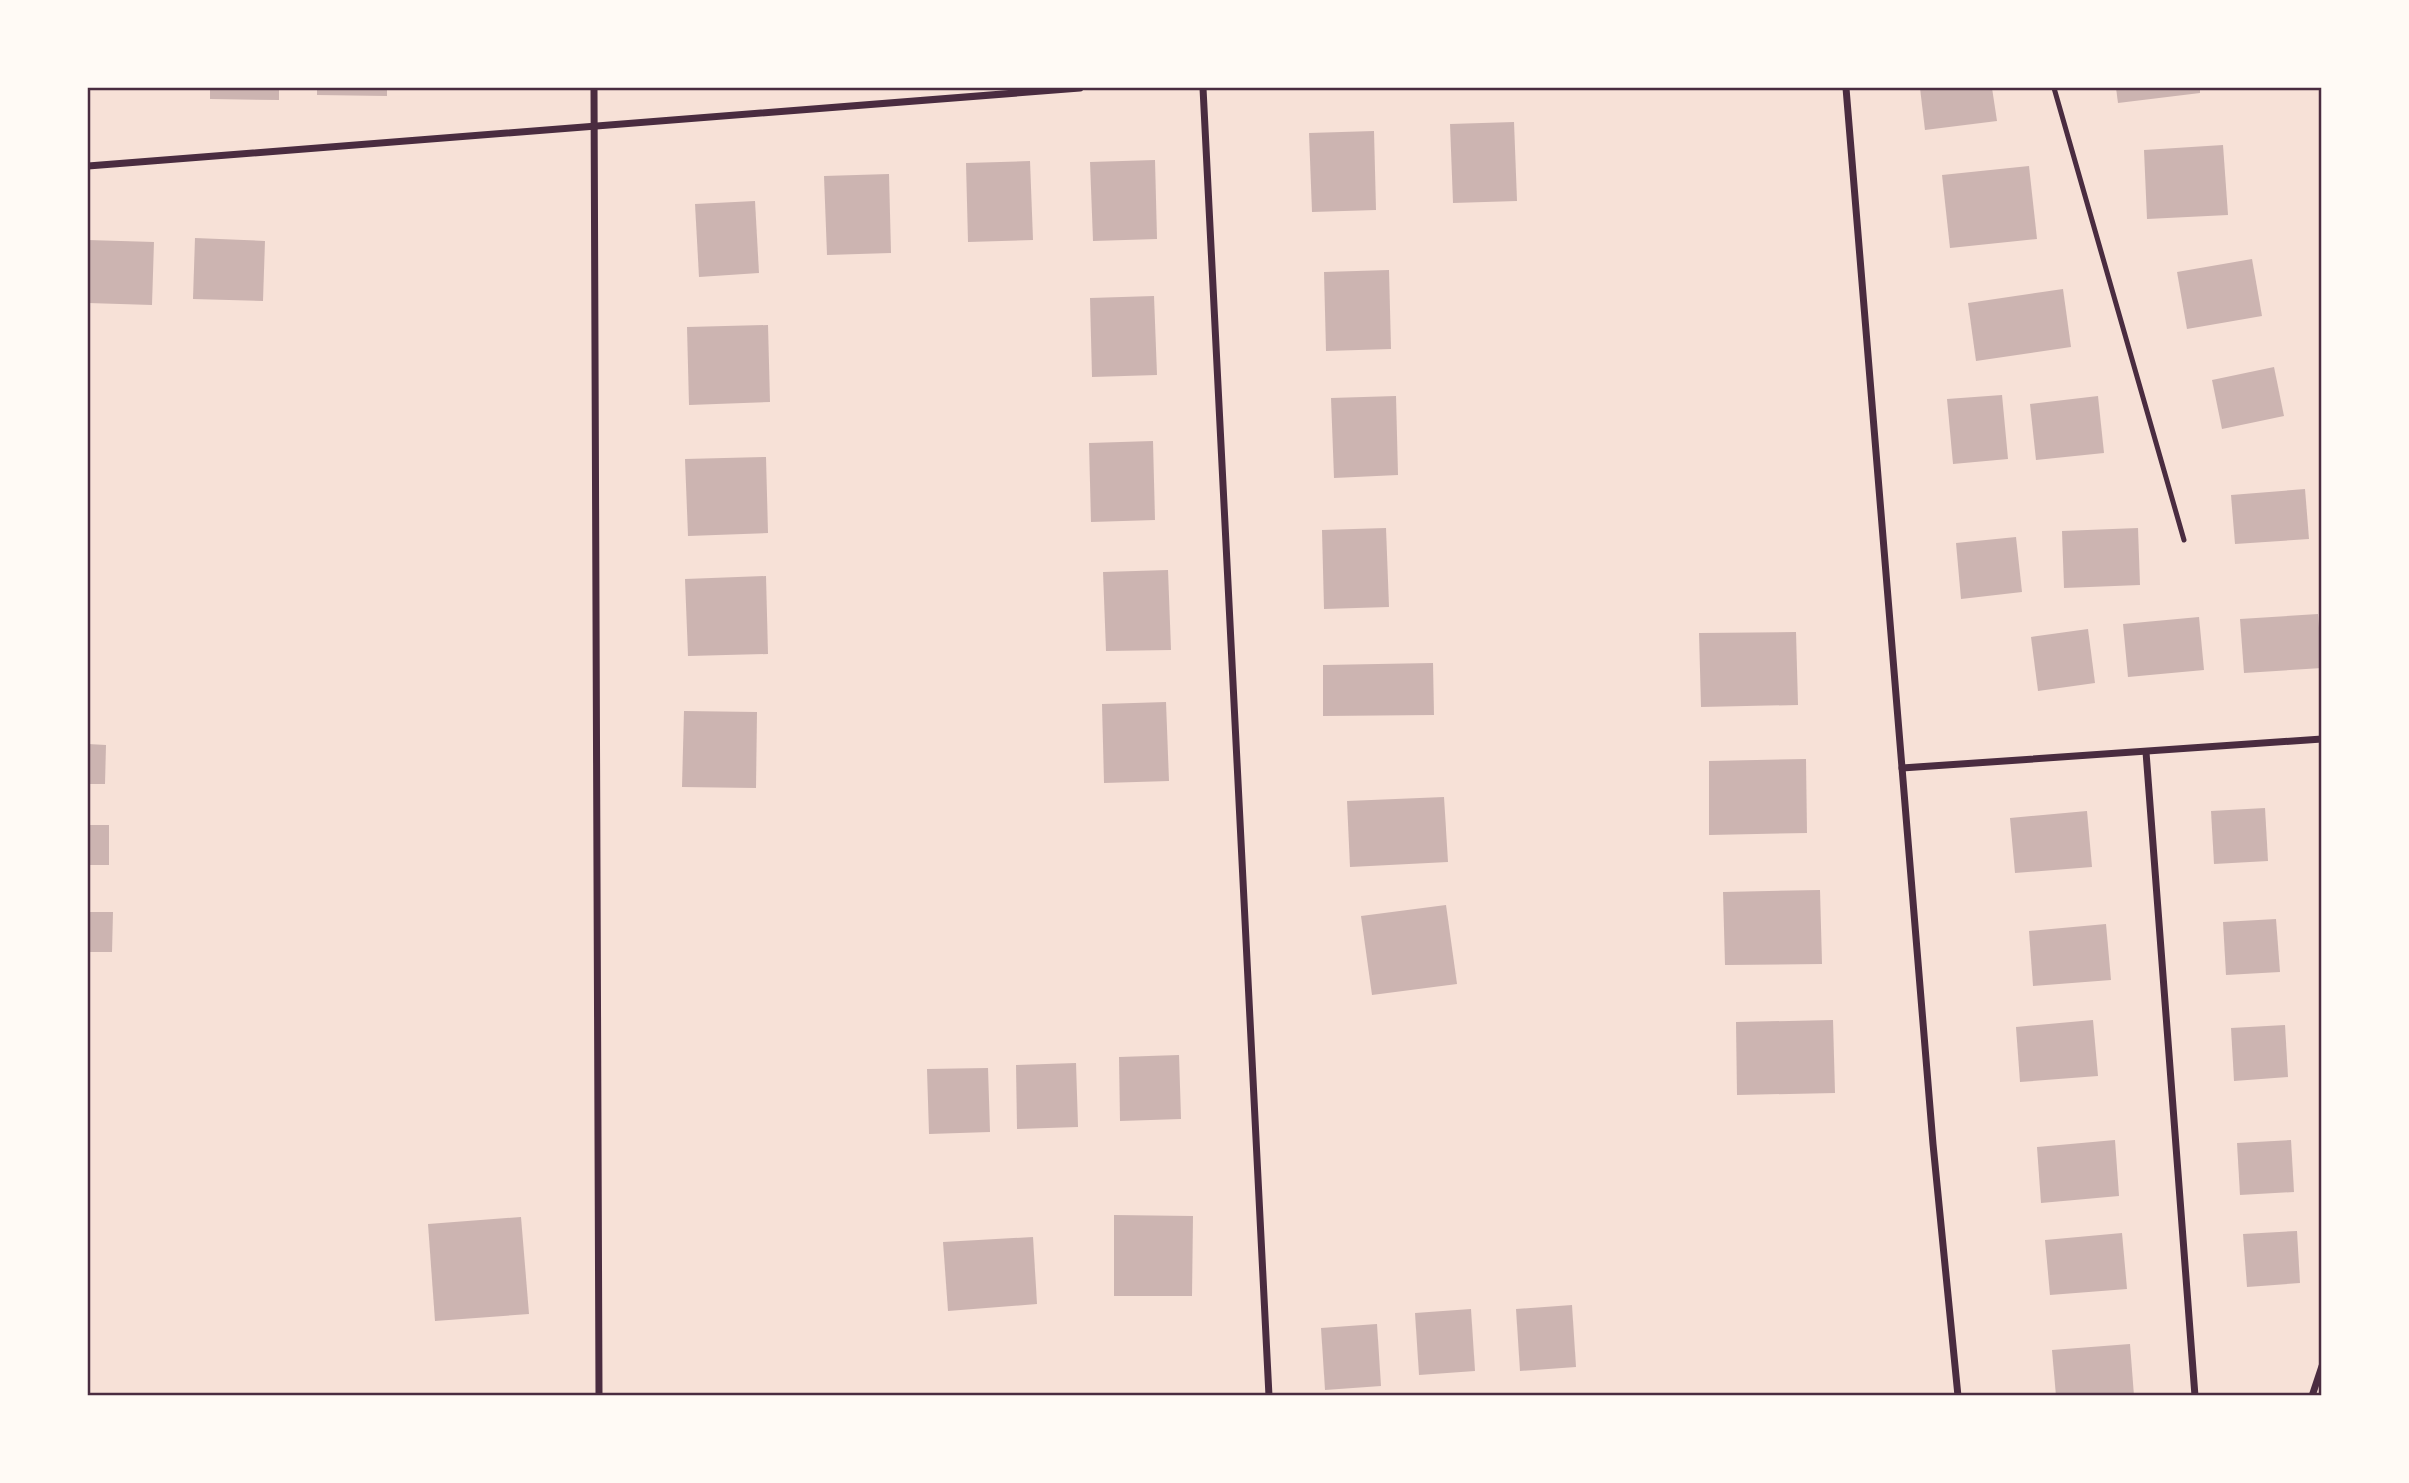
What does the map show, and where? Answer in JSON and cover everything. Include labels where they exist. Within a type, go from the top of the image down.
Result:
[{"type":"street","points":[[594,88],[592,124],[598,1395]]},
{"type":"street","points":[[88,166],[592,124],[1080,88]]},
{"type":"street","points":[[1203,88],[1269,1395]]},
{"type":"street","points":[[1846,88],[1902,768],[1958,1395]]},
{"type":"street","points":[[1902,768],[2322,739]]},
{"type":"street","points":[[2146,752],[2195,1395]]},
{"type":"street","points":[[2312,1395],[2322,1366]]},
{"type":"lane","points":[[2054,88],[2184,540]]},
{"type":"building","points":[[210,88],[279,88],[279,100],[210,99]]},
{"type":"building","points":[[317,88],[387,88],[387,96],[317,95]]},
{"type":"building","points":[[1920,88],[1992,88],[1997,121],[1925,130]]},
{"type":"building","points":[[2116,88],[2200,88],[2200,93],[2118,103]]},
{"type":"building","points":[[1514,122],[1517,201],[1453,203],[1450,124]]},
{"type":"building","points":[[1374,131],[1376,210],[1312,212],[1309,133]]},
{"type":"building","points":[[2223,145],[2228,215],[2147,219],[2144,150]]},
{"type":"building","points":[[1155,160],[1157,239],[1093,241],[1090,162]]},
{"type":"building","points":[[1030,161],[1033,240],[968,242],[966,163]]},
{"type":"building","points":[[2029,166],[2037,239],[1950,248],[1942,175]]},
{"type":"building","points":[[889,174],[891,253],[827,255],[824,176]]},
{"type":"building","points":[[755,201],[759,273],[699,277],[695,204]]},
{"type":"building","points":[[195,238],[265,241],[263,301],[193,299]]},
{"type":"building","points":[[88,240],[154,242],[152,305],[88,303]]},
{"type":"building","points":[[2252,259],[2262,316],[2187,329],[2177,272]]},
{"type":"building","points":[[1389,270],[1391,349],[1326,351],[1324,272]]},
{"type":"building","points":[[2063,289],[2071,347],[1976,361],[1968,303]]},
{"type":"building","points":[[1154,296],[1157,375],[1092,377],[1090,298]]},
{"type":"building","points":[[768,325],[770,402],[689,405],[687,327]]},
{"type":"building","points":[[2274,367],[2284,416],[2222,429],[2212,380]]},
{"type":"building","points":[[2002,395],[2008,459],[1953,464],[1947,399]]},
{"type":"building","points":[[1396,396],[1398,475],[1334,478],[1331,398]]},
{"type":"building","points":[[2098,396],[2104,453],[2036,460],[2030,404]]},
{"type":"building","points":[[1153,441],[1155,520],[1091,522],[1089,443]]},
{"type":"building","points":[[766,457],[768,533],[688,536],[685,459]]},
{"type":"building","points":[[2305,489],[2309,539],[2235,544],[2231,495]]},
{"type":"building","points":[[1386,528],[1389,607],[1324,609],[1322,530]]},
{"type":"building","points":[[2138,528],[2140,585],[2064,588],[2062,531]]},
{"type":"building","points":[[2016,537],[2022,592],[1961,599],[1956,543]]},
{"type":"building","points":[[1168,570],[1171,650],[1106,651],[1103,572]]},
{"type":"building","points":[[766,576],[768,654],[688,656],[685,579]]},
{"type":"building","points":[[2318,614],[2322,668],[2244,673],[2240,619]]},
{"type":"building","points":[[2199,617],[2204,670],[2128,677],[2123,624]]},
{"type":"building","points":[[2088,629],[2095,683],[2038,691],[2031,637]]},
{"type":"building","points":[[1796,632],[1798,705],[1701,707],[1699,633]]},
{"type":"building","points":[[1433,663],[1434,715],[1323,716],[1323,665]]},
{"type":"building","points":[[1166,702],[1169,781],[1104,783],[1102,704]]},
{"type":"building","points":[[684,711],[757,712],[756,788],[682,787]]},
{"type":"building","points":[[88,744],[106,745],[105,784],[88,784]]},
{"type":"building","points":[[1806,759],[1807,833],[1709,835],[1709,761]]},
{"type":"building","points":[[1444,797],[1448,862],[1350,867],[1347,801]]},
{"type":"building","points":[[2265,808],[2268,861],[2214,864],[2211,811]]},
{"type":"building","points":[[2087,811],[2092,867],[2015,873],[2010,818]]},
{"type":"building","points":[[88,825],[109,825],[109,865],[88,865]]},
{"type":"building","points":[[1820,890],[1822,964],[1725,965],[1723,892]]},
{"type":"building","points":[[1446,905],[1457,984],[1372,995],[1361,916]]},
{"type":"building","points":[[88,912],[113,912],[112,952],[88,952]]},
{"type":"building","points":[[2276,919],[2280,972],[2226,975],[2223,922]]},
{"type":"building","points":[[2106,924],[2111,980],[2033,986],[2029,931]]},
{"type":"building","points":[[1833,1020],[1835,1093],[1737,1095],[1736,1022]]},
{"type":"building","points":[[2093,1020],[2098,1076],[2020,1082],[2016,1027]]},
{"type":"building","points":[[2285,1025],[2288,1077],[2234,1081],[2231,1028]]},
{"type":"building","points":[[1179,1055],[1181,1119],[1120,1121],[1119,1057]]},
{"type":"building","points":[[1076,1063],[1078,1127],[1017,1129],[1016,1065]]},
{"type":"building","points":[[988,1068],[990,1132],[929,1134],[927,1069]]},
{"type":"building","points":[[2115,1140],[2119,1196],[2041,1203],[2037,1147]]},
{"type":"building","points":[[2291,1140],[2294,1192],[2240,1195],[2237,1143]]},
{"type":"building","points":[[1114,1215],[1193,1216],[1192,1296],[1114,1296]]},
{"type":"building","points":[[521,1217],[529,1314],[435,1321],[428,1224]]},
{"type":"building","points":[[2297,1231],[2300,1283],[2247,1287],[2243,1234]]},
{"type":"building","points":[[2122,1233],[2127,1289],[2050,1295],[2045,1240]]},
{"type":"building","points":[[1033,1237],[1037,1304],[948,1311],[943,1242]]},
{"type":"building","points":[[1572,1305],[1576,1367],[1520,1371],[1516,1309]]},
{"type":"building","points":[[1471,1309],[1475,1371],[1419,1375],[1415,1313]]},
{"type":"building","points":[[1377,1324],[1381,1386],[1325,1390],[1321,1328]]},
{"type":"building","points":[[2130,1344],[2134,1396],[2056,1396],[2052,1350]]}]
